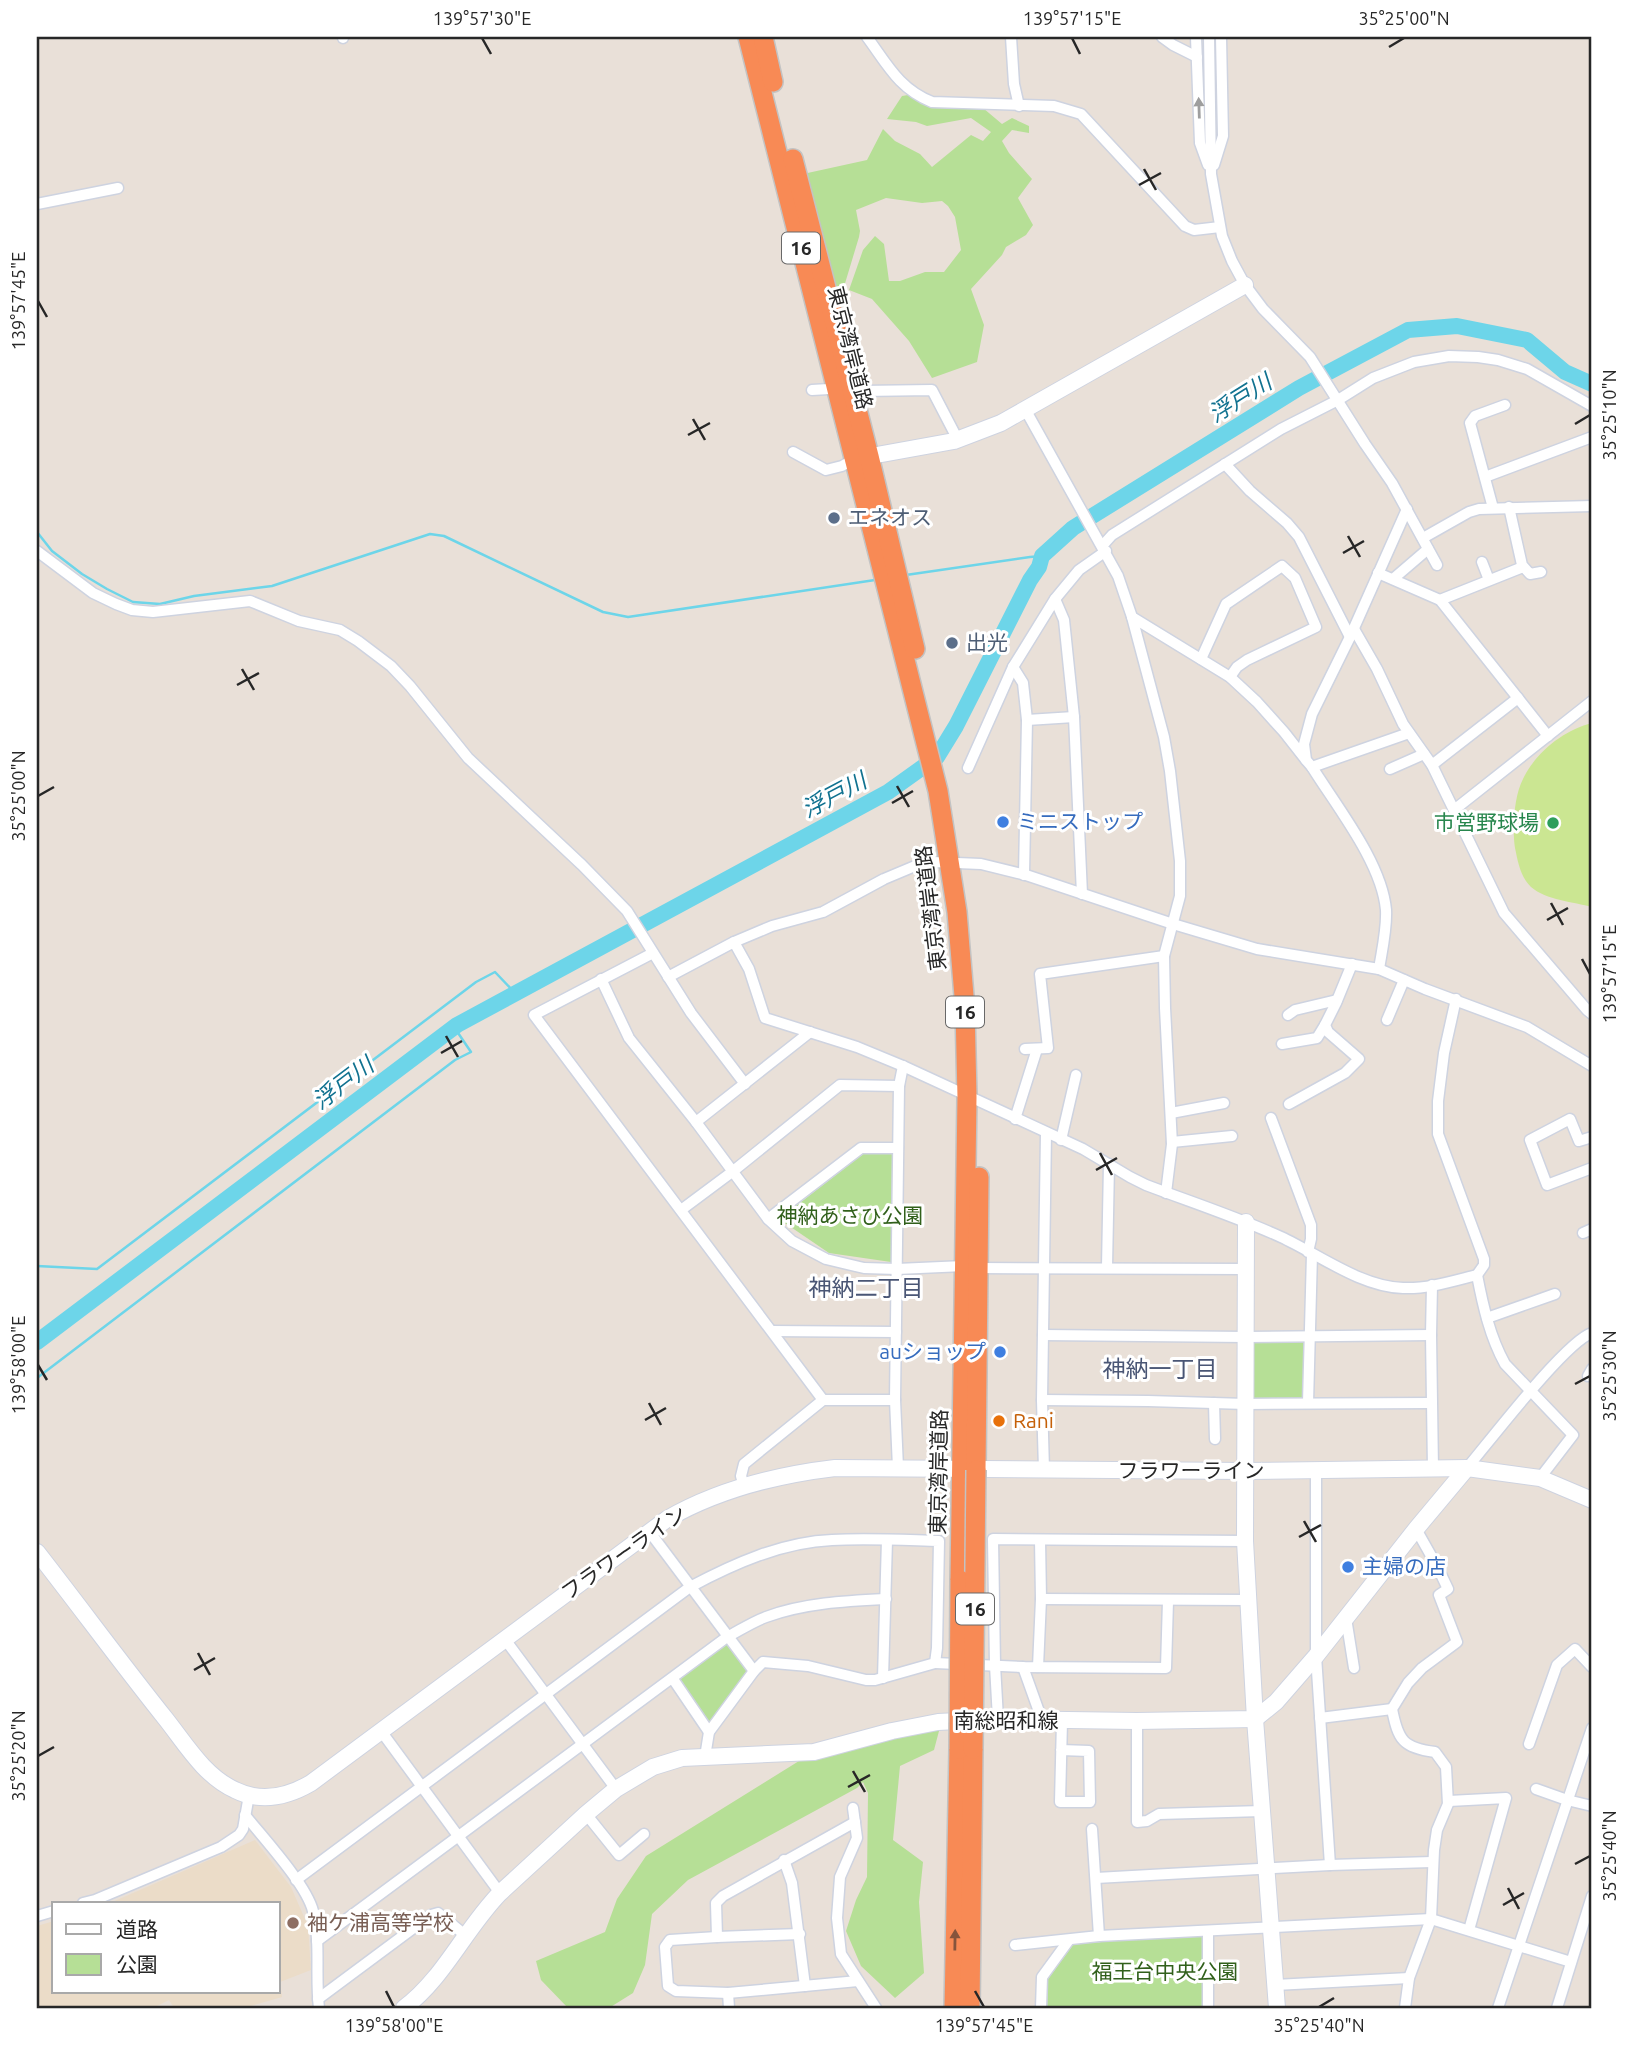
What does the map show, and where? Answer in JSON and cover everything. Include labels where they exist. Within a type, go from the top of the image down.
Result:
[{"type":"highway","name":"東京湾岸道路","points":[[748,37],[862,457]]},
{"type":"highway","name":"東京湾岸道路","points":[[763,37],[956,862],[957,912],[974,1100],[966,1749],[970,2008]]},
{"type":"highway","name":"東京湾岸道路","points":[[954,2008],[966,1749]]},
{"type":"street","points":[[867,37],[903,86],[932,102],[1054,106],[1081,114],[1185,226],[1194,230],[1220,228]]},
{"type":"street","points":[[1011,37],[1014,84],[1019,106]]},
{"type":"street","points":[[1162,37],[1197,57]]},
{"type":"street","points":[[1196,37],[1200,144],[1211,174]]},
{"type":"street","points":[[1209,37],[1211,174],[1220,228],[1232,261],[1244,285],[1263,309],[1310,357],[1392,483],[1437,565]]},
{"type":"street","points":[[1211,174],[1223,136],[1222,37]]},
{"type":"street","points":[[37,204],[118,188]]},
{"type":"street","points":[[793,452],[826,470],[862,457],[958,440],[1001,423],[1244,285]]},
{"type":"street","points":[[968,768],[1013,667],[1055,599],[1079,570],[1104,548],[1112,536],[1281,429],[1394,368],[1449,356],[1498,360],[1527,369],[1592,406]]},
{"type":"street","points":[[813,390],[829,389]]},
{"type":"street","points":[[862,391],[932,390],[958,440]]},
{"type":"street","points":[[1493,508],[1470,423],[1475,416],[1505,405]]},
{"type":"street","points":[[1025,409],[1118,576],[1132,617],[1164,737],[1180,861],[1180,895],[1164,956],[1164,1009],[1172,1142],[1166,1193]]},
{"type":"street","points":[[1485,477],[1592,437]]},
{"type":"street","points":[[1225,464],[1299,537],[1352,633],[1377,669],[1395,709],[1432,765],[1504,913],[1592,1014]]},
{"type":"street","points":[[1393,579],[1425,543],[1469,512],[1509,507],[1592,506]]},
{"type":"street","points":[[1509,507],[1523,566],[1530,573],[1541,572]]},
{"type":"street","points":[[1309,764],[1304,744],[1312,714],[1352,633],[1407,509]]},
{"type":"street","points":[[37,551],[93,593],[132,610],[153,612],[250,601],[299,621],[340,630],[358,641],[391,666],[468,758],[627,911],[691,1013],[746,1084]]},
{"type":"street","points":[[1482,562],[1489,580]]},
{"type":"street","points":[[1201,659],[1226,604],[1282,566],[1296,578],[1315,627],[1247,660],[1237,667],[1230,677]]},
{"type":"street","points":[[1440,600],[1523,566]]},
{"type":"street","points":[[1378,573],[1440,600],[1548,736]]},
{"type":"street","points":[[1055,599],[1064,620],[1074,717],[1082,894]]},
{"type":"street","points":[[1132,617],[1230,677],[1257,702],[1309,764],[1376,870],[1386,908],[1379,969]]},
{"type":"street","points":[[1013,667],[1023,683],[1027,720],[1024,875]]},
{"type":"street","points":[[1432,765],[1518,698]]},
{"type":"street","points":[[1454,810],[1592,701]]},
{"type":"street","points":[[1027,720],[1074,717]]},
{"type":"street","points":[[1309,764],[1409,733]]},
{"type":"street","points":[[1390,769],[1424,754]]},
{"type":"street","points":[[668,977],[734,942],[772,926],[823,912],[884,879],[915,866],[933,862],[981,864],[1024,875],[1257,949],[1379,969],[1527,1027],[1592,1066]]},
{"type":"street","points":[[734,942],[749,969],[765,1018],[857,1047],[903,1066],[1083,1149],[1129,1177],[1246,1222],[1375,1283],[1404,1288],[1477,1275],[1484,1265],[1438,1134],[1437,1116],[1444,1053],[1456,999]]},
{"type":"street","points":[[651,950],[534,1015],[823,1400]]},
{"type":"street","points":[[1015,1119],[1031,1049],[1048,1048],[1040,974],[1164,956]]},
{"type":"street","points":[[1282,1044],[1317,1038],[1338,1000],[1352,964]]},
{"type":"street","points":[[601,979],[629,1038],[768,1219],[792,1241],[826,1259],[864,1268],[897,1269],[1246,1269]]},
{"type":"street","points":[[1387,1020],[1404,980]]},
{"type":"street","points":[[1288,1015],[1295,1010],[1338,1000]]},
{"type":"street","points":[[1289,1104],[1345,1073],[1359,1059],[1328,1032],[1325,1025]]},
{"type":"street","points":[[696,1122],[810,1032]]},
{"type":"street","points":[[898,1468],[895,1400],[898,1086],[903,1066]]},
{"type":"street","points":[[1061,1140],[1076,1075]]},
{"type":"street","points":[[681,1210],[840,1085],[898,1086]]},
{"type":"street","points":[[1171,1113],[1223,1103]]},
{"type":"street","points":[[1271,1118],[1311,1225],[1308,1402]]},
{"type":"street","points":[[1592,1137],[1579,1141],[1570,1119],[1530,1140],[1547,1185],[1592,1168]]},
{"type":"street","points":[[1044,1470],[1042,1400],[1046,1133]]},
{"type":"street","points":[[1172,1142],[1232,1136]]},
{"type":"street","points":[[768,1219],[861,1148],[898,1148]]},
{"type":"street","points":[[1107,1267],[1110,1164]]},
{"type":"street","points":[[1246,1222],[1245,1541],[1255,1718],[1277,2008]]},
{"type":"street","points":[[1477,1275],[1498,1351],[1505,1364],[1573,1435],[1540,1478]]},
{"type":"street","points":[[1432,1285],[1433,1469]]},
{"type":"street","points":[[1488,1318],[1555,1294]]},
{"type":"street","points":[[772,1332],[896,1332]]},
{"type":"street","points":[[1255,1718],[1276,1702],[1316,1656],[1416,1529],[1532,1391],[1565,1354],[1585,1335],[1592,1333]]},
{"type":"street","points":[[1043,1335],[1431,1335]]},
{"type":"street","points":[[744,1486],[740,1476],[744,1464],[823,1400],[895,1400]]},
{"type":"street","points":[[1042,1400],[1246,1404],[1432,1403]]},
{"type":"street","points":[[1214,1403],[1215,1439]]},
{"type":"street","name":"フラワーライン","points":[[37,1552],[204,1767],[225,1784],[249,1795],[270,1797],[300,1790],[649,1531],[686,1508],[744,1486],[807,1471],[835,1468],[1315,1471],[1467,1468]]},
{"type":"street","points":[[1467,1468],[1540,1478],[1592,1500]]},
{"type":"street","points":[[1315,1471],[1316,1656],[1330,1865]]},
{"type":"street","points":[[1405,2008],[1409,1978],[1432,1919],[1432,1862],[1437,1830],[1449,1801],[1446,1767],[1435,1752],[1418,1750],[1404,1744],[1392,1709],[1408,1683],[1422,1668],[1457,1642],[1439,1595],[1448,1589],[1416,1529]]},
{"type":"street","points":[[649,1531],[754,1671]]},
{"type":"street","points":[[296,1880],[690,1587],[730,1566],[790,1546],[830,1539],[939,1541],[937,1648],[934,1663]]},
{"type":"street","points":[[998,1719],[993,1539],[1245,1541]]},
{"type":"street","points":[[883,1678],[887,1540]]},
{"type":"street","points":[[1038,1667],[1040,1540]]},
{"type":"street","points":[[317,1941],[727,1637],[765,1617],[840,1601],[886,1599]]},
{"type":"street","points":[[1041,1599],[1248,1600]]},
{"type":"street","points":[[705,1757],[709,1732],[763,1662],[808,1666],[866,1680],[883,1678],[934,1663],[1167,1668],[1168,1601]]},
{"type":"street","points":[[1346,1618],[1354,1668]]},
{"type":"street","points":[[504,1638],[616,1789]]},
{"type":"street","points":[[1529,1744],[1557,1665],[1576,1649],[1592,1667]]},
{"type":"street","points":[[1023,1667],[1042,1720]]},
{"type":"street","points":[[673,1679],[709,1732]]},
{"type":"street","points":[[1320,1718],[1392,1709]]},
{"type":"street","name":"南総昭和線","points":[[404,2008],[435,1977],[487,1906],[500,1893],[616,1789],[653,1767],[682,1758],[814,1752],[938,1721],[1255,1718]]},
{"type":"street","points":[[1061,1750],[1089,1751],[1090,1802],[1060,1802],[1061,1750],[1062,1721]]},
{"type":"street","points":[[1136,1721],[1137,1822],[1147,1821],[1159,1814],[1262,1811]]},
{"type":"street","points":[[1499,2008],[1592,1728]]},
{"type":"street","points":[[381,1731],[500,1893]]},
{"type":"street","points":[[1536,1789],[1592,1806]]},
{"type":"street","points":[[87,1902],[221,1847],[239,1835],[243,1829],[249,1795]]},
{"type":"street","points":[[1449,1801],[1506,1798],[1468,1930]]},
{"type":"street","points":[[853,1808],[857,1838],[840,1877],[837,1917],[841,1954],[876,2008]]},
{"type":"street","points":[[586,1814],[618,1855],[644,1834]]},
{"type":"street","points":[[245,1815],[306,1894],[313,1911],[317,1941],[318,2004]]},
{"type":"street","points":[[717,1937],[716,1903],[723,1896],[855,1822]]},
{"type":"street","points":[[1092,1829],[1099,1936]]},
{"type":"street","points":[[784,1860],[792,1884],[805,1986]]},
{"type":"street","points":[[1096,1878],[1432,1862]]},
{"type":"street","points":[[1557,2008],[1591,1904]]},
{"type":"street","points":[[318,2004],[431,1915],[438,1913],[465,1935]]},
{"type":"street","points":[[1015,1945],[1099,1936],[1432,1919],[1571,1962]]},
{"type":"street","points":[[1208,1931],[1208,2008]]},
{"type":"street","points":[[800,1934],[670,1940],[665,1947],[668,1986],[676,1991],[728,1993],[858,1981]]},
{"type":"street","points":[[1041,2008],[1042,1977],[1069,1940]]},
{"type":"street","points":[[1275,1985],[1409,1978]]},
{"type":"street","points":[[728,1993],[729,2008]]},
{"type":"shaded area","name":"袖ケ浦高等学校","points":[[255,1840],[291,1887],[308,1926],[311,1970],[280,1982],[280,1902],[112,1902]]},
{"type":"shaded area","name":"袖ケ浦高等学校","points":[[52,1922],[52,1993],[280,1993],[280,1982],[282,1997],[244,2008],[174,2008],[169,2000],[153,2008],[37,2008],[37,1926]]},
{"type":"green space","points":[[902,96],[983,108],[1002,124],[1012,118],[1029,126],[1029,133],[1012,130],[1002,141],[1032,179],[1018,198],[1033,225],[1026,235],[1006,247],[971,289],[984,325],[977,362],[932,378],[909,341],[872,299],[849,290],[863,250],[875,236],[884,244],[889,281],[900,281],[925,272],[944,272],[961,250],[955,217],[942,201],[922,203],[886,198],[856,210],[860,231],[843,290],[831,290],[803,174],[867,160],[883,129],[895,141],[920,154],[932,167],[971,135],[983,141],[991,132],[971,118],[927,126],[887,119]]},
{"type":"green space","name":"市営野球場","points":[[1592,723],[1592,907],[1552,898],[1531,887],[1520,869],[1515,848],[1514,813],[1523,779],[1535,760],[1561,737]]},
{"type":"green space","name":"神納あさひ公園","points":[[863,1154],[892,1154],[891,1262],[829,1253],[779,1219]]},
{"type":"green space","points":[[1254,1341],[1305,1342],[1304,1399],[1253,1398]]},
{"type":"green space","points":[[726,1643],[749,1671],[709,1726],[678,1680]]},
{"type":"green space","points":[[900,1729],[939,1731],[934,1750],[900,1766],[893,1840],[923,1862],[919,1902],[924,1973],[895,1998],[861,1966],[846,1931],[867,1877],[868,1793],[863,1782],[857,1788],[688,1880],[652,1914],[645,1965],[633,1993],[609,2008],[568,2008],[541,1980],[536,1961],[605,1932],[617,1899],[646,1856],[799,1761]]},
{"type":"green space","name":"福王台中央公園","points":[[1202,1934],[1203,2008],[1047,2008],[1048,1979],[1073,1945],[1107,1939]]},
{"type":"waterway","name":"浮戸川","points":[[37,1342],[457,1025],[888,792],[937,757],[956,726],[1039,567],[1042,556],[1073,528],[1299,388],[1408,330],[1457,326],[1527,340],[1565,372],[1592,384]]},
{"type":"waterway","points":[[37,532],[52,551],[107,589],[133,602],[160,604],[194,596],[272,586],[430,534],[444,536],[603,612],[628,617],[875,580]]},
{"type":"waterway","points":[[906,575],[1042,556]]},
{"type":"waterway","points":[[37,1266],[97,1269],[476,982],[495,972],[515,993]]},
{"type":"waterway","points":[[37,1378],[455,1060],[471,1052],[454,1027]]},
{"type":"place","name":"エネオス","points":[[834,518]]},
{"type":"place","name":"出光","points":[[952,643]]},
{"type":"place","name":"ミニストップ","points":[[1003,822]]},
{"type":"place","name":"市営野球場","points":[[1553,823]]},
{"type":"place","name":"auショップ","points":[[1000,1352]]},
{"type":"place","name":"Rani","points":[[999,1421]]},
{"type":"place","name":"主婦の店","points":[[1348,1567]]},
{"type":"place","name":"袖ケ浦高等学校","points":[[293,1923]]},
{"type":"district","name":"神納二丁目","points":[[866,1288]]},
{"type":"district","name":"神納一丁目","points":[[1160,1369]]}]
